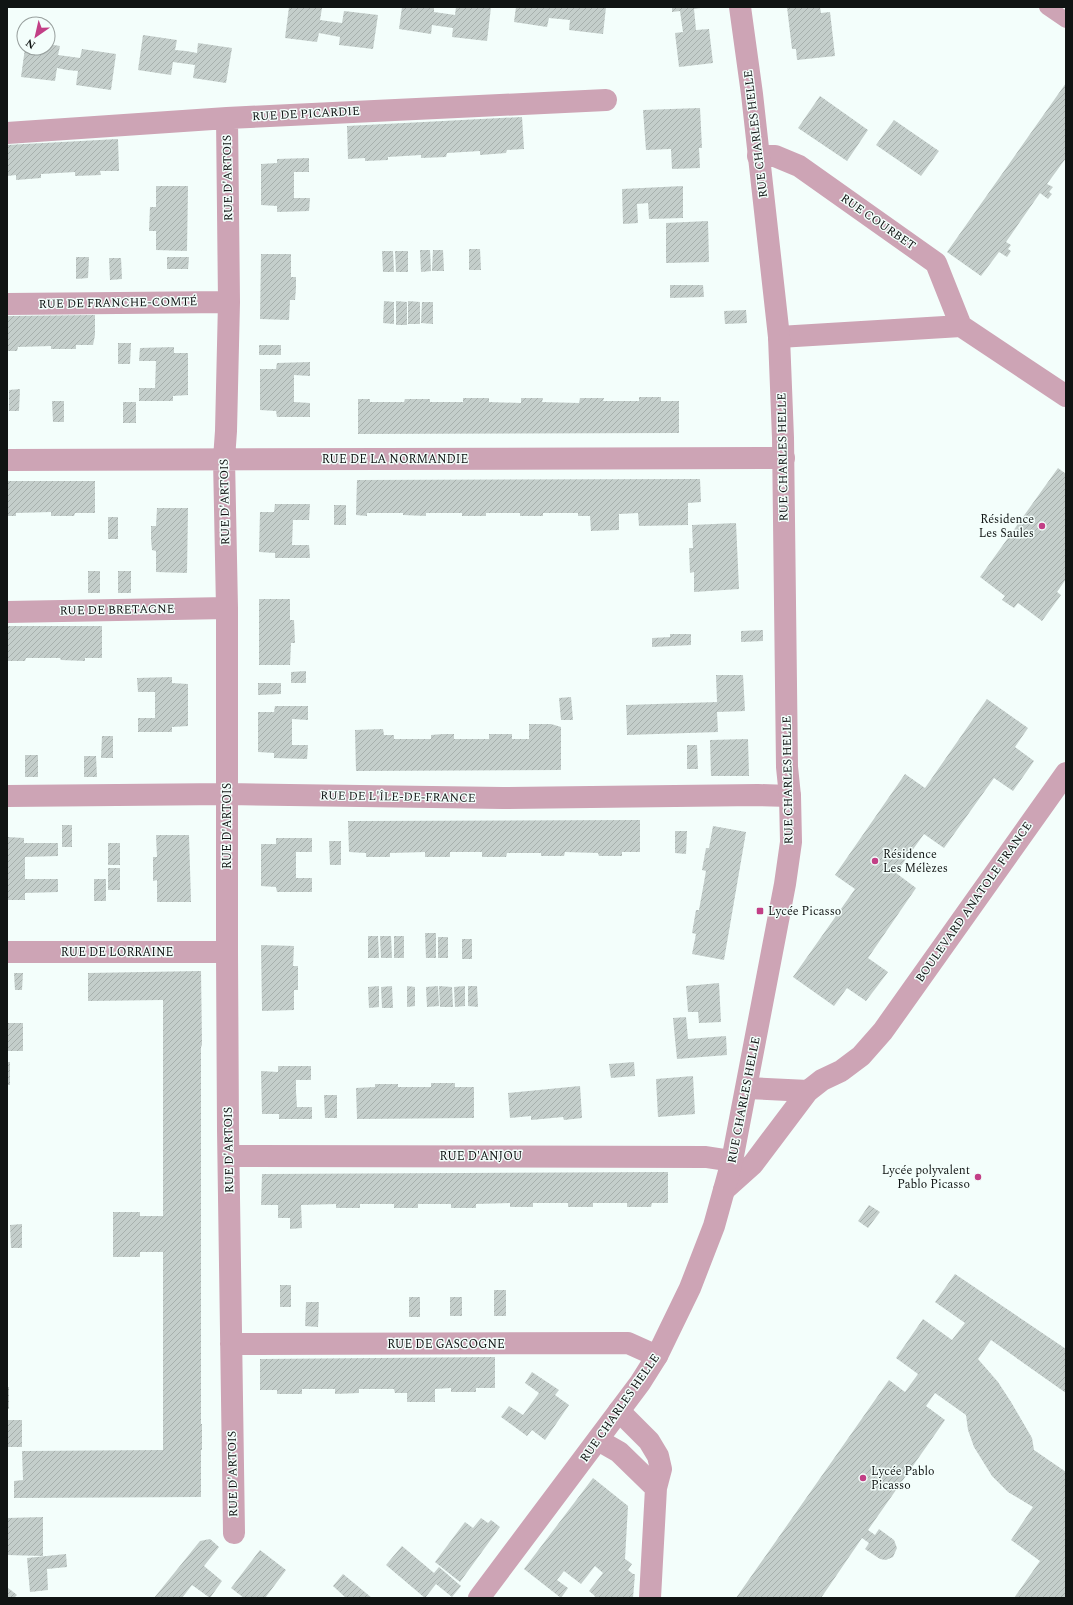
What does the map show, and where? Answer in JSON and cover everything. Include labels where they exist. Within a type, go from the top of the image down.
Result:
[{"type":"street","name":"RUE CHARLES HELLE","points":[[480,1598],[640,1383],[657,1356],[690,1288],[714,1226],[732,1161],[785,884],[791,842],[790,796],[787,767],[784,458],[779,337],[740,7]]},
{"type":"street","name":"RUE DE PICARDIE","points":[[7,133],[227,118],[606,100]]},
{"type":"street","name":"RUE D'ARTOIS","points":[[227,118],[229,302],[224,459],[227,608],[227,952],[234,1533]]},
{"type":"street","name":"RUE COURBET","points":[[758,156],[775,156],[799,166],[936,263],[961,326]]},
{"type":"street","name":"RUE DE FRANCHE-COMTÉ","points":[[7,304],[229,302]]},
{"type":"street","points":[[779,337],[961,326],[1066,396]]},
{"type":"street","name":"RUE DE LA NORMANDIE","points":[[7,460],[784,458]]},
{"type":"street","name":"RUE DE BRETAGNE","points":[[7,612],[227,608]]},
{"type":"street","name":"BOULEVARD ANATOLE FRANCE","points":[[724,1190],[753,1164],[808,1091],[822,1080],[841,1071],[861,1056],[883,1031],[1066,773]]},
{"type":"street","name":"RUE DE L'ÎLE-DE-FRANCE","points":[[7,796],[227,794],[503,798],[758,795],[790,796]]},
{"type":"street","name":"RUE DE LORRAINE","points":[[7,952],[227,952]]},
{"type":"street","points":[[747,1088],[808,1091]]},
{"type":"street","name":"RUE D'ANJOU","points":[[229,1156],[698,1157],[732,1161]]},
{"type":"street","name":"RUE DE GASCOGNE","points":[[231,1344],[628,1343],[657,1356]]},
{"type":"street","points":[[619,1411],[649,1441],[658,1456],[661,1469],[656,1488],[650,1598]]},
{"type":"street","points":[[598,1440],[620,1452],[656,1488]]},
{"type":"lane","points":[[1047,7],[1066,20]]},
{"type":"building","points":[[289,7],[322,8],[320,20],[342,23],[344,11],[378,15],[373,49],[339,45],[340,37],[319,33],[317,42],[285,38]]},
{"type":"building","points":[[402,7],[434,7],[434,12],[455,15],[456,7],[491,7],[487,41],[452,37],[453,28],[432,25],[431,34],[399,29]]},
{"type":"building","points":[[516,7],[606,7],[603,34],[569,30],[570,20],[549,18],[547,27],[514,22]]},
{"type":"building","points":[[672,7],[707,7],[694,9],[696,30],[709,29],[713,63],[679,67],[675,33],[683,32],[680,11],[672,12]]},
{"type":"building","points":[[787,7],[820,7],[821,13],[830,12],[835,56],[797,60],[796,49],[792,49]]},
{"type":"building","points":[[143,35],[177,40],[175,50],[197,53],[198,43],[232,48],[226,83],[193,78],[195,65],[173,62],[171,75],[138,70]]},
{"type":"building","points":[[56,45],[60,46],[58,55],[80,58],[82,49],[116,54],[111,90],[76,85],[78,71],[57,68],[55,81],[21,77],[24,56],[56,56]]},
{"type":"building","points":[[1066,83],[1066,158],[1047,184],[1053,187],[1049,192],[1052,194],[1048,199],[1040,193],[1006,242],[1011,245],[1008,249],[1011,251],[1007,257],[999,252],[981,276],[947,252]]},
{"type":"building","points":[[820,96],[868,130],[847,161],[798,128]]},
{"type":"building","points":[[700,108],[702,148],[699,148],[700,168],[672,169],[671,149],[646,150],[643,110]]},
{"type":"building","points":[[522,117],[524,149],[507,150],[506,153],[480,155],[480,151],[447,153],[446,157],[421,158],[421,155],[388,157],[388,160],[365,161],[365,158],[348,159],[347,126]]},
{"type":"building","points":[[894,120],[939,151],[921,176],[876,145]]},
{"type":"building","points":[[118,139],[119,171],[100,171],[101,175],[75,176],[75,172],[41,174],[41,178],[16,180],[16,175],[7,176],[7,145]]},
{"type":"building","points":[[309,158],[309,172],[294,172],[294,198],[310,198],[309,211],[277,212],[277,206],[261,205],[261,164],[277,163],[277,159]]},
{"type":"building","points":[[156,186],[188,186],[187,251],[156,250],[156,231],[149,231],[150,207],[156,207]]},
{"type":"building","points":[[683,186],[683,218],[649,219],[648,203],[637,204],[638,223],[623,224],[622,189]]},
{"type":"building","points":[[708,221],[709,262],[666,263],[666,223]]},
{"type":"building","points":[[469,249],[480,249],[481,270],[469,270]]},
{"type":"building","points":[[420,250],[430,250],[431,271],[421,272]]},
{"type":"building","points":[[433,250],[443,250],[444,271],[432,271]]},
{"type":"building","points":[[382,251],[393,251],[394,272],[383,272]]},
{"type":"building","points":[[395,251],[408,251],[408,272],[396,272]]},
{"type":"building","points":[[261,254],[291,254],[291,277],[296,277],[296,288],[295,300],[290,300],[289,320],[260,319]]},
{"type":"building","points":[[76,257],[89,257],[88,278],[76,279]]},
{"type":"building","points":[[167,257],[189,257],[188,269],[167,269]]},
{"type":"building","points":[[109,258],[121,258],[122,279],[110,280]]},
{"type":"building","points":[[670,285],[703,285],[704,297],[670,298]]},
{"type":"building","points":[[384,301],[394,302],[394,324],[383,323]]},
{"type":"building","points":[[396,301],[407,302],[407,325],[396,325]]},
{"type":"building","points":[[408,301],[420,302],[420,324],[408,324]]},
{"type":"building","points":[[422,302],[433,302],[433,324],[421,323]]},
{"type":"building","points":[[746,310],[747,323],[725,324],[724,311]]},
{"type":"building","points":[[95,315],[95,335],[93,345],[76,345],[76,349],[51,349],[51,346],[18,347],[17,351],[7,351],[7,316]]},
{"type":"building","points":[[118,343],[131,343],[130,364],[118,364]]},
{"type":"building","points":[[259,345],[281,345],[281,355],[259,355]]},
{"type":"building","points":[[174,347],[174,353],[188,353],[188,395],[173,396],[173,401],[139,401],[139,388],[155,388],[156,361],[139,361],[140,348]]},
{"type":"building","points":[[310,362],[310,376],[294,375],[294,402],[310,403],[310,417],[277,417],[276,411],[260,410],[260,369],[276,369],[277,363]]},
{"type":"building","points":[[20,389],[19,411],[9,411],[9,390]]},
{"type":"building","points":[[639,397],[661,397],[661,401],[679,401],[679,433],[358,434],[358,399],[370,399],[370,402],[404,402],[405,399],[430,399],[430,402],[463,402],[463,398],[489,398],[489,402],[521,403],[521,398],[543,398],[542,402],[579,403],[580,398],[604,398],[603,401],[639,401]]},
{"type":"building","points":[[52,401],[64,401],[64,422],[53,422]]},
{"type":"building","points":[[123,402],[136,402],[136,423],[123,423]]},
{"type":"building","name":"Résidence Les Saules","points":[[1058,468],[1066,474],[1066,579],[1057,592],[1061,595],[1042,621],[1018,603],[1014,608],[1002,600],[1005,596],[980,577]]},
{"type":"building","points":[[700,479],[701,502],[688,503],[688,525],[639,526],[638,513],[619,514],[619,530],[591,531],[590,516],[578,516],[578,513],[543,513],[543,516],[520,516],[520,513],[486,513],[486,516],[462,516],[462,513],[426,513],[426,516],[403,515],[403,513],[367,513],[367,516],[356,515],[357,480]]},
{"type":"building","points":[[7,481],[95,481],[95,513],[75,513],[74,516],[51,516],[51,512],[16,513],[16,516],[7,516]]},
{"type":"building","points":[[275,504],[310,504],[309,520],[293,520],[292,545],[309,545],[310,558],[275,558],[275,553],[259,552],[260,512],[274,512]]},
{"type":"building","points":[[334,505],[346,505],[346,525],[334,525]]},
{"type":"building","points":[[157,508],[188,508],[187,573],[156,572],[156,551],[152,550],[151,526],[156,526]]},
{"type":"building","points":[[108,517],[118,517],[118,539],[108,539]]},
{"type":"building","points":[[736,523],[739,589],[694,592],[694,572],[690,573],[689,548],[693,548],[692,525]]},
{"type":"building","points":[[88,571],[100,571],[100,593],[88,593]]},
{"type":"building","points":[[118,571],[131,571],[131,593],[118,593]]},
{"type":"building","points":[[259,599],[290,599],[290,620],[294,620],[295,643],[291,643],[290,665],[259,665]]},
{"type":"building","points":[[7,626],[102,626],[102,658],[85,658],[85,661],[61,660],[60,658],[26,658],[25,661],[7,661]]},
{"type":"building","points":[[763,630],[763,641],[741,642],[741,631]]},
{"type":"building","points":[[670,634],[691,634],[691,645],[652,647],[652,638],[670,637]]},
{"type":"building","points":[[306,671],[306,683],[291,683],[291,672]]},
{"type":"building","points":[[716,675],[743,675],[745,711],[717,712],[718,732],[627,735],[626,705],[717,702]]},
{"type":"building","points":[[172,677],[172,683],[188,684],[188,726],[172,727],[172,732],[138,732],[138,718],[155,718],[155,692],[138,692],[137,678]]},
{"type":"building","points":[[258,683],[281,683],[281,694],[258,695]]},
{"type":"building","points":[[571,697],[573,720],[561,720],[559,698]]},
{"type":"building","name":"Résidence Les Mélèzes","points":[[987,699],[1028,728],[1015,747],[1034,761],[1013,791],[994,778],[944,848],[924,834],[896,873],[916,888],[868,958],[888,972],[866,1001],[847,988],[834,1006],[793,977],[855,889],[835,875],[905,774],[925,788]]},
{"type":"building","points":[[275,706],[308,706],[308,720],[292,719],[292,745],[308,745],[307,759],[274,758],[274,753],[258,752],[258,712],[274,712]]},
{"type":"building","points":[[529,724],[551,724],[561,727],[561,770],[356,771],[355,730],[383,729],[384,735],[394,735],[394,739],[431,739],[431,735],[454,734],[454,739],[489,739],[489,734],[512,734],[512,739],[529,739]]},
{"type":"building","points":[[102,736],[113,736],[113,758],[101,758]]},
{"type":"building","points":[[748,739],[749,776],[711,776],[710,740]]},
{"type":"building","points":[[687,745],[697,745],[698,769],[687,769]]},
{"type":"building","points":[[25,755],[38,755],[38,777],[25,777]]},
{"type":"building","points":[[84,756],[96,756],[97,777],[84,777]]},
{"type":"building","points":[[640,820],[640,852],[622,852],[622,856],[599,856],[598,853],[565,852],[564,856],[541,856],[541,853],[507,853],[506,857],[482,857],[482,852],[450,852],[450,857],[425,857],[425,852],[390,853],[390,857],[366,857],[366,853],[349,852],[348,821]]},
{"type":"building","points":[[62,825],[72,825],[72,847],[62,847]]},
{"type":"building","points":[[713,826],[746,832],[724,960],[692,954],[696,934],[692,933],[696,910],[699,910],[706,871],[702,870],[706,848],[709,848]]},
{"type":"building","points":[[675,831],[687,831],[686,854],[675,853]]},
{"type":"building","points":[[156,835],[189,835],[191,902],[157,902],[157,880],[153,881],[153,857],[157,857]]},
{"type":"building","points":[[7,837],[24,838],[24,843],[58,843],[58,856],[25,857],[25,879],[58,879],[58,892],[25,893],[25,900],[7,900]]},
{"type":"building","points":[[276,838],[312,838],[312,852],[296,852],[296,878],[312,878],[312,892],[277,892],[276,887],[261,886],[261,844],[276,844]]},
{"type":"building","points":[[329,841],[341,841],[341,865],[330,865]]},
{"type":"building","points":[[108,843],[120,843],[120,865],[108,865]]},
{"type":"building","points":[[108,868],[120,868],[120,890],[108,890]]},
{"type":"building","points":[[94,879],[106,879],[106,901],[94,901]]},
{"type":"building","points":[[425,933],[436,933],[436,958],[426,958]]},
{"type":"building","points":[[368,936],[378,936],[379,958],[368,958]]},
{"type":"building","points":[[380,936],[391,936],[392,958],[381,958]]},
{"type":"building","points":[[394,936],[404,936],[404,958],[394,958]]},
{"type":"building","points":[[438,937],[448,937],[448,958],[438,958]]},
{"type":"building","points":[[462,939],[472,939],[472,959],[462,959]]},
{"type":"building","points":[[261,945],[294,946],[293,966],[298,966],[298,990],[294,990],[294,1010],[262,1011]]},
{"type":"building","points":[[201,971],[201,1497],[14,1498],[14,1481],[23,1480],[22,1451],[163,1450],[163,1252],[140,1252],[140,1257],[113,1257],[113,1212],[140,1212],[140,1216],[163,1216],[163,1000],[88,1001],[88,973]]},
{"type":"building","points":[[14,973],[23,973],[22,990],[15,990]]},
{"type":"building","points":[[719,983],[721,1022],[699,1023],[698,1012],[688,1012],[686,986]]},
{"type":"building","points":[[379,986],[379,1007],[369,1008],[368,987]]},
{"type":"building","points":[[392,986],[393,1008],[382,1008],[381,987]]},
{"type":"building","points":[[407,986],[415,987],[415,1006],[407,1007]]},
{"type":"building","points":[[438,986],[439,1006],[427,1007],[426,987]]},
{"type":"building","points":[[439,986],[452,987],[453,1007],[440,1007]]},
{"type":"building","points":[[465,986],[465,1006],[455,1007],[454,987]]},
{"type":"building","points":[[468,986],[477,986],[478,1007],[468,1006]]},
{"type":"building","points":[[686,1017],[688,1039],[726,1036],[727,1055],[677,1059],[673,1018]]},
{"type":"building","points":[[7,1023],[23,1023],[23,1051],[7,1051]]},
{"type":"building","points":[[7,1062],[10,1062],[10,1085],[7,1085]]},
{"type":"building","points":[[634,1062],[635,1076],[611,1078],[609,1064]]},
{"type":"building","points":[[278,1066],[311,1066],[311,1080],[296,1080],[296,1092],[297,1107],[312,1107],[312,1119],[279,1119],[279,1114],[262,1114],[261,1071],[278,1072]]},
{"type":"building","points":[[693,1076],[695,1114],[658,1117],[656,1079]]},
{"type":"building","points":[[431,1083],[455,1083],[455,1087],[474,1087],[474,1118],[357,1119],[356,1088],[375,1087],[375,1084],[398,1084],[398,1087],[431,1087]]},
{"type":"building","points":[[580,1086],[582,1118],[564,1120],[563,1117],[531,1120],[531,1116],[510,1118],[508,1093]]},
{"type":"building","points":[[324,1095],[337,1095],[337,1118],[325,1118]]},
{"type":"building","points":[[668,1172],[668,1203],[652,1203],[651,1207],[627,1207],[627,1203],[593,1203],[593,1207],[568,1207],[568,1203],[533,1203],[533,1207],[510,1207],[510,1203],[476,1204],[476,1208],[451,1208],[451,1204],[418,1204],[418,1208],[394,1208],[394,1204],[360,1204],[360,1208],[336,1208],[336,1204],[301,1205],[302,1228],[290,1229],[290,1218],[278,1218],[278,1205],[261,1205],[262,1174]]},
{"type":"building","points":[[869,1205],[880,1212],[868,1228],[858,1221]]},
{"type":"building","points":[[22,1224],[22,1248],[11,1248],[10,1225]]},
{"type":"building","points":[[955,1274],[1066,1349],[1066,1393],[991,1340],[978,1359],[998,1382],[1011,1402],[1032,1438],[1034,1450],[1066,1472],[1066,1598],[1014,1598],[1040,1561],[1011,1540],[1033,1507],[1008,1492],[992,1476],[974,1447],[968,1430],[966,1415],[935,1393],[926,1406],[945,1420],[868,1530],[875,1535],[879,1529],[894,1540],[897,1548],[893,1557],[886,1560],[880,1559],[865,1549],[869,1543],[862,1538],[821,1598],[736,1598],[889,1380],[905,1392],[918,1374],[896,1358],[923,1319],[952,1340],[965,1323],[935,1302]]},
{"type":"building","points":[[280,1285],[291,1285],[291,1307],[280,1307]]},
{"type":"building","points":[[494,1290],[506,1290],[506,1316],[494,1316]]},
{"type":"building","points":[[409,1297],[420,1297],[420,1317],[409,1317]]},
{"type":"building","points":[[450,1297],[462,1297],[462,1316],[450,1316]]},
{"type":"building","points":[[306,1302],[319,1302],[318,1327],[305,1326]]},
{"type":"building","points":[[495,1357],[495,1388],[476,1388],[476,1392],[451,1392],[451,1388],[435,1389],[435,1402],[407,1402],[407,1393],[395,1393],[394,1389],[359,1389],[359,1393],[335,1394],[335,1389],[302,1389],[302,1394],[277,1394],[277,1390],[260,1390],[260,1359]]},
{"type":"building","points":[[532,1372],[559,1390],[555,1395],[569,1405],[545,1440],[532,1430],[527,1436],[501,1417],[509,1406],[523,1415],[539,1393],[525,1383]]},
{"type":"building","points":[[7,1387],[9,1387],[9,1409],[7,1409]]},
{"type":"building","points":[[7,1420],[22,1420],[22,1447],[7,1447]]},
{"type":"building","points":[[593,1478],[628,1506],[625,1559],[632,1564],[628,1570],[635,1574],[633,1598],[594,1598],[595,1596],[589,1591],[603,1573],[595,1566],[581,1584],[564,1571],[557,1580],[568,1588],[561,1598],[524,1569]]},
{"type":"building","points":[[43,1517],[43,1556],[7,1555],[7,1518]]},
{"type":"building","points":[[481,1518],[488,1523],[491,1520],[500,1527],[460,1582],[435,1562],[465,1522],[473,1528]]},
{"type":"building","points":[[210,1539],[219,1547],[204,1566],[222,1581],[210,1598],[192,1585],[182,1598],[154,1598],[200,1541]]},
{"type":"building","points":[[402,1546],[434,1573],[439,1567],[461,1586],[452,1597],[436,1584],[425,1598],[386,1565]]},
{"type":"building","points":[[260,1550],[286,1570],[265,1598],[244,1598],[231,1588]]},
{"type":"building","points":[[66,1554],[67,1567],[47,1569],[48,1590],[30,1592],[27,1558]]},
{"type":"building","points":[[343,1574],[372,1598],[346,1598],[333,1586]]},
{"type":"building","points":[[7,1587],[17,1595],[14,1598],[7,1598]]},
{"type":"place","name":"Résidence Les Saules","points":[[1042,526]]},
{"type":"place","name":"Résidence Les Mélèzes","points":[[875,861]]},
{"type":"place","name":"Lycée Picasso","points":[[760,911]]},
{"type":"place","name":"Lycée polyvalent Pablo Picasso","points":[[978,1177]]},
{"type":"place","name":"Lycée Pablo Picasso","points":[[863,1478]]}]
